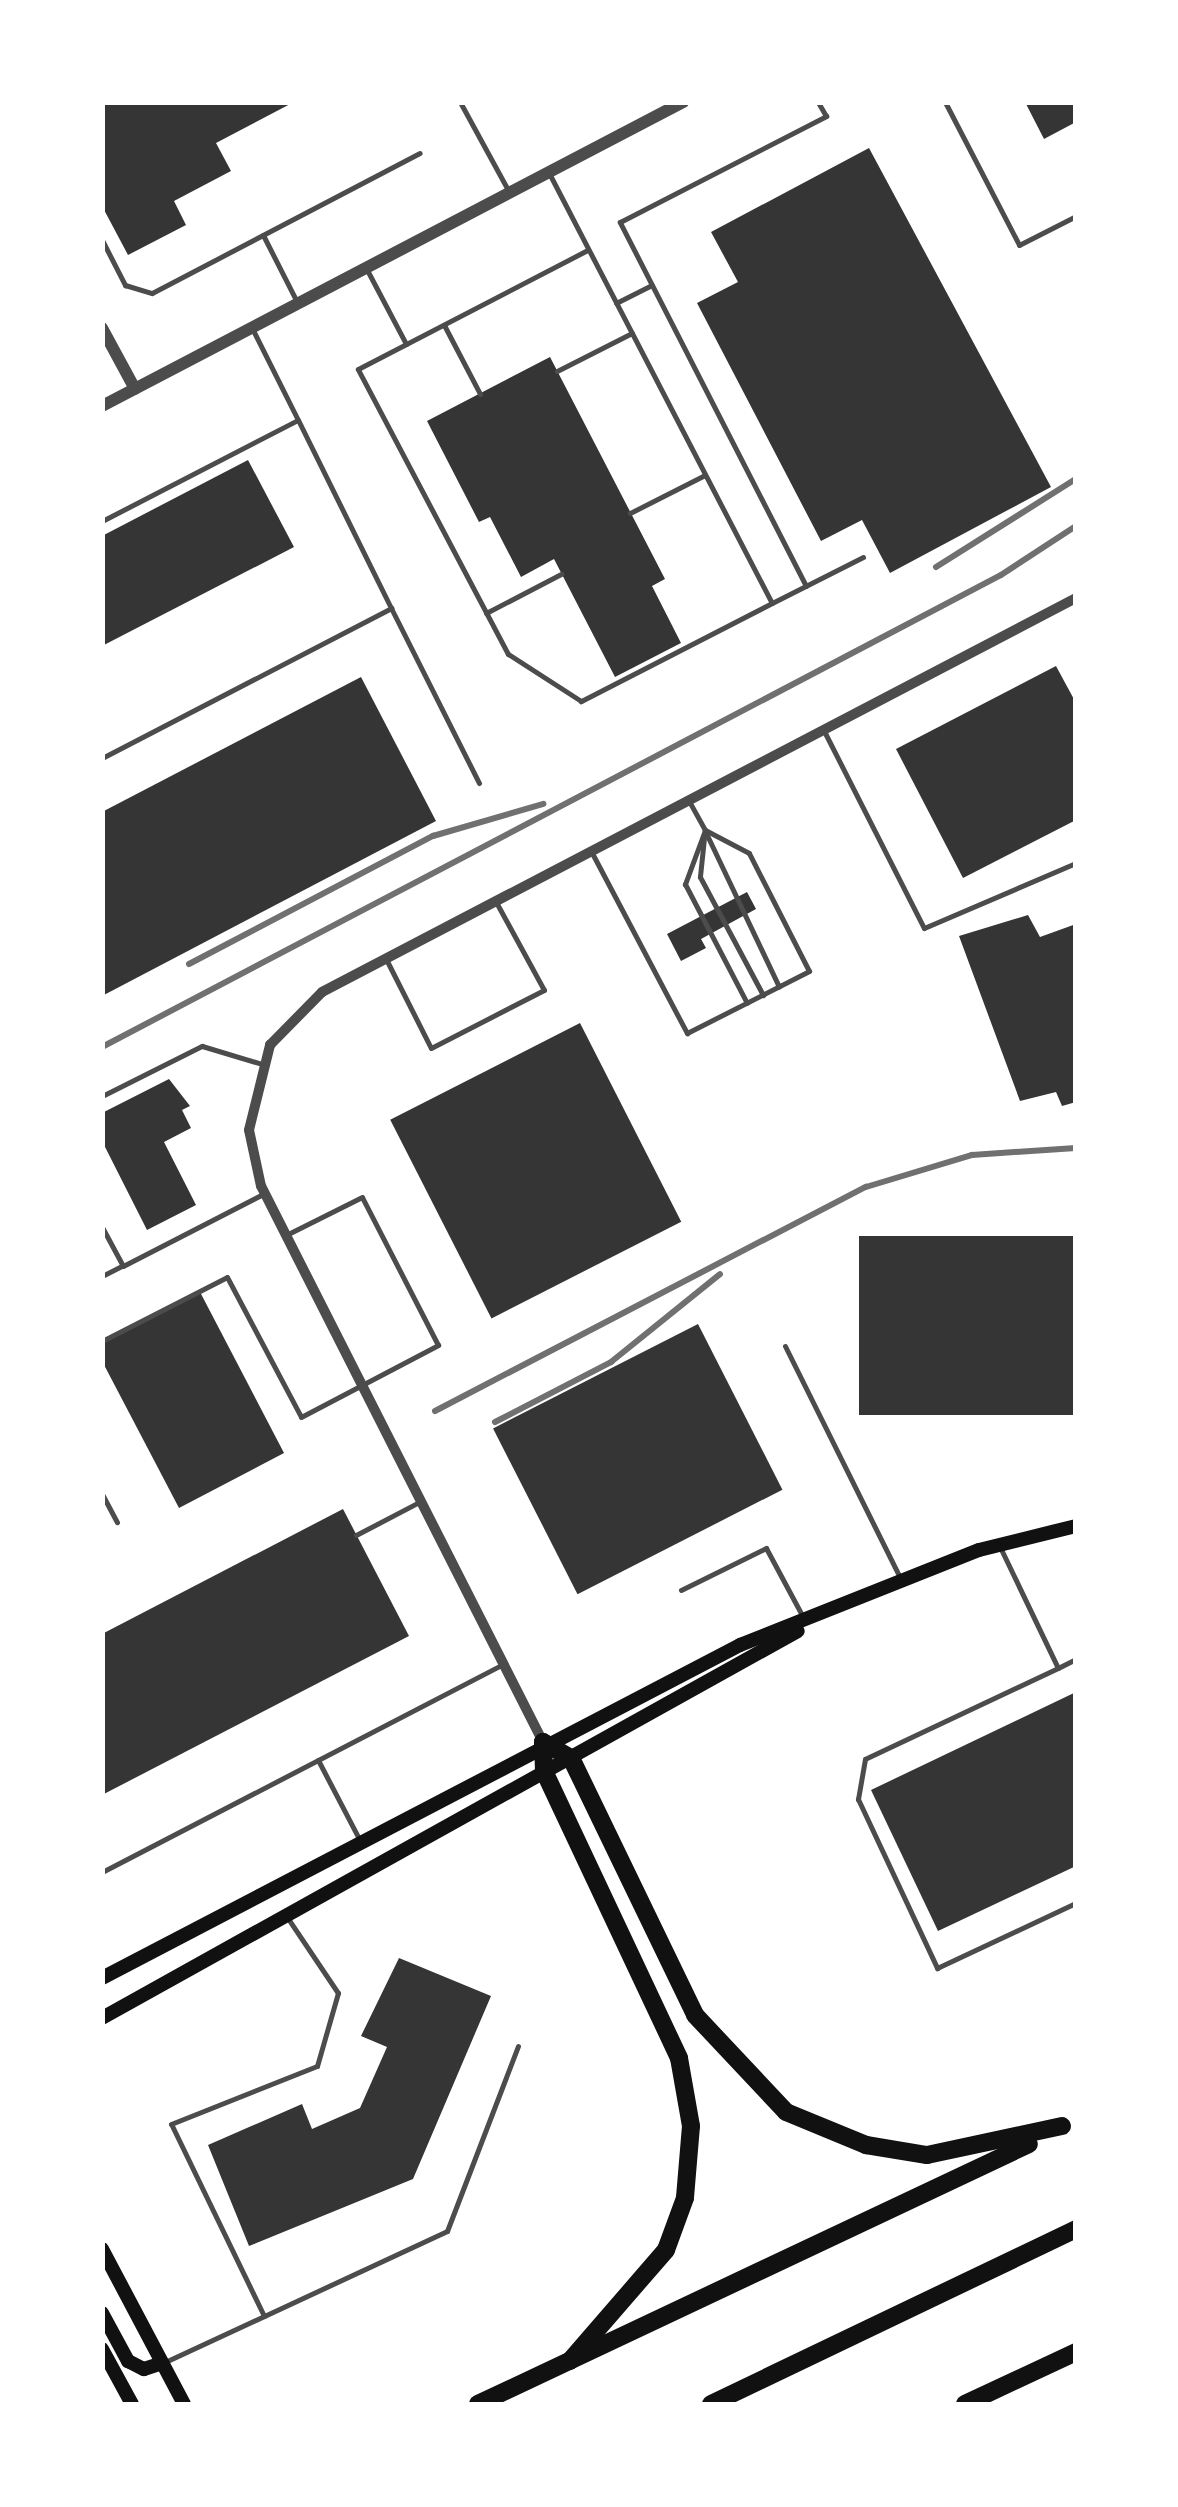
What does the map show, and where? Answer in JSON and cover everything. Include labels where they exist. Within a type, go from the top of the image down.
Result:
[{"type":"highway","points":[[543,1742],[571,1758],[695,2014],[786,2112],[866,2146],[927,2155],[1069,2123]]},
{"type":"highway","points":[[543,1742],[544,1771],[666,2027],[691,2126],[684,2198],[666,2250],[570,2361]]},
{"type":"highway","points":[[478,2404],[1069,2123]]},
{"type":"highway","points":[[710,2404],[1076,2230]]},
{"type":"highway","points":[[965,2404],[1076,2352]]},
{"type":"main road","points":[[102,1978],[358,1837],[740,1644],[806,1624],[901,1580],[999,1544],[1076,1526]]},
{"type":"main road","points":[[102,2018],[289,1920],[544,1771],[753,1664],[806,1624]]},
{"type":"main road","points":[[102,2249],[184,2404]]},
{"type":"main road","points":[[102,2313],[128,2360],[144,2369],[162,2364]]},
{"type":"main road","points":[[102,2349],[132,2404]]},
{"type":"street","points":[[102,406],[683,102]]},
{"type":"street","points":[[102,328],[135,389]]},
{"type":"street","points":[[543,1742],[265,1193],[249,1130],[260,1069],[292,1017],[386,958],[1076,598]]},
{"type":"lane","points":[[460,102],[510,193]]},
{"type":"lane","points":[[806,586],[620,222],[826,116],[818,102]]},
{"type":"lane","points":[[945,102],[1018,246],[1076,216]]},
{"type":"lane","points":[[102,240],[125,285],[152,294],[420,154]]},
{"type":"lane","points":[[548,173],[772,603]]},
{"type":"lane","points":[[263,235],[298,304]]},
{"type":"lane","points":[[588,250],[358,370],[508,654],[581,701],[863,557]]},
{"type":"lane","points":[[366,268],[406,344]]},
{"type":"lane","points":[[616,303],[652,285]]},
{"type":"lane","points":[[444,325],[480,394]]},
{"type":"lane","points":[[252,328],[479,783]]},
{"type":"lane","points":[[557,372],[632,334]]},
{"type":"lane","points":[[102,521],[298,420]]},
{"type":"lane","points":[[630,513],[706,474]]},
{"type":"lane","points":[[486,612],[561,574]]},
{"type":"lane","points":[[102,758],[391,608]]},
{"type":"lane","points":[[823,728],[924,928],[1076,863]]},
{"type":"lane","points":[[688,799],[779,986]]},
{"type":"lane","points":[[591,850],[687,1032],[809,971],[749,854],[705,830]]},
{"type":"lane","points":[[705,830],[700,877],[763,994]]},
{"type":"lane","points":[[705,830],[685,884],[747,1002]]},
{"type":"lane","points":[[386,958],[431,1048],[544,990],[496,901]]},
{"type":"lane","points":[[102,1096],[202,1046],[260,1069]]},
{"type":"lane","points":[[102,1276],[265,1193]]},
{"type":"lane","points":[[102,1341],[228,1277],[301,1417],[438,1345],[362,1197],[286,1235]]},
{"type":"lane","points":[[102,1226],[123,1266]]},
{"type":"lane","points":[[785,1346],[901,1580]]},
{"type":"lane","points":[[102,1494],[117,1522]]},
{"type":"lane","points":[[356,1535],[421,1501]]},
{"type":"lane","points":[[999,1544],[1058,1668]]},
{"type":"lane","points":[[681,1590],[766,1548],[806,1624]]},
{"type":"lane","points":[[1076,1659],[865,1760],[858,1799],[937,1968],[1076,1903]]},
{"type":"lane","points":[[102,1872],[504,1664]]},
{"type":"lane","points":[[318,1760],[358,1837]]},
{"type":"lane","points":[[264,2316],[171,2124],[317,2066],[338,1994],[289,1920]]},
{"type":"lane","points":[[162,2364],[446,2231],[518,2046]]},
{"type":"building","points":[[102,102],[294,102],[216,143],[231,171],[174,201],[186,225],[128,255],[102,206]]},
{"type":"building","points":[[1025,102],[1076,102],[1076,122],[1044,139]]},
{"type":"building","points":[[869,148],[1051,487],[890,573],[862,520],[821,541],[697,303],[738,282],[711,232]]},
{"type":"building","points":[[550,357],[665,579],[652,586],[681,643],[615,677],[554,559],[521,577],[490,517],[479,522],[427,421]]},
{"type":"building","points":[[248,460],[294,547],[102,646],[102,536]]},
{"type":"building","points":[[1056,666],[1076,703],[1076,820],[963,878],[896,749]]},
{"type":"building","points":[[361,677],[436,821],[102,996],[102,812]]},
{"type":"building","points":[[747,892],[756,909],[701,939],[706,948],[681,961],[667,934]]},
{"type":"building","points":[[1028,915],[1040,937],[1076,924],[1076,1102],[1062,1106],[1056,1092],[1020,1101],[959,936]]},
{"type":"building","points":[[580,1023],[681,1222],[491,1318],[390,1120]]},
{"type":"building","points":[[169,1079],[190,1106],[182,1110],[191,1128],[164,1142],[196,1205],[147,1230],[102,1141],[102,1113]]},
{"type":"building","points":[[859,1236],[1076,1236],[1076,1415],[859,1415]]},
{"type":"building","points":[[200,1292],[284,1453],[179,1508],[102,1361],[102,1343]]},
{"type":"building","points":[[698,1324],[782,1490],[578,1594],[493,1428]]},
{"type":"building","points":[[343,1509],[409,1636],[102,1795],[102,1634]]},
{"type":"building","points":[[1076,1692],[1076,1866],[938,1931],[871,1790]]},
{"type":"building","points":[[399,1958],[491,1996],[413,2179],[249,2246],[208,2145],[302,2104],[312,2129],[360,2108],[387,2047],[361,2036]]},
{"type":"railway","points":[[936,567],[1076,479]]},
{"type":"railway","points":[[102,1047],[1001,575],[1076,526]]},
{"type":"railway","points":[[189,964],[433,836],[543,804]]},
{"type":"railway","points":[[435,1411],[866,1187],[972,1155],[1076,1148]]},
{"type":"railway","points":[[495,1422],[611,1362],[720,1274]]}]
